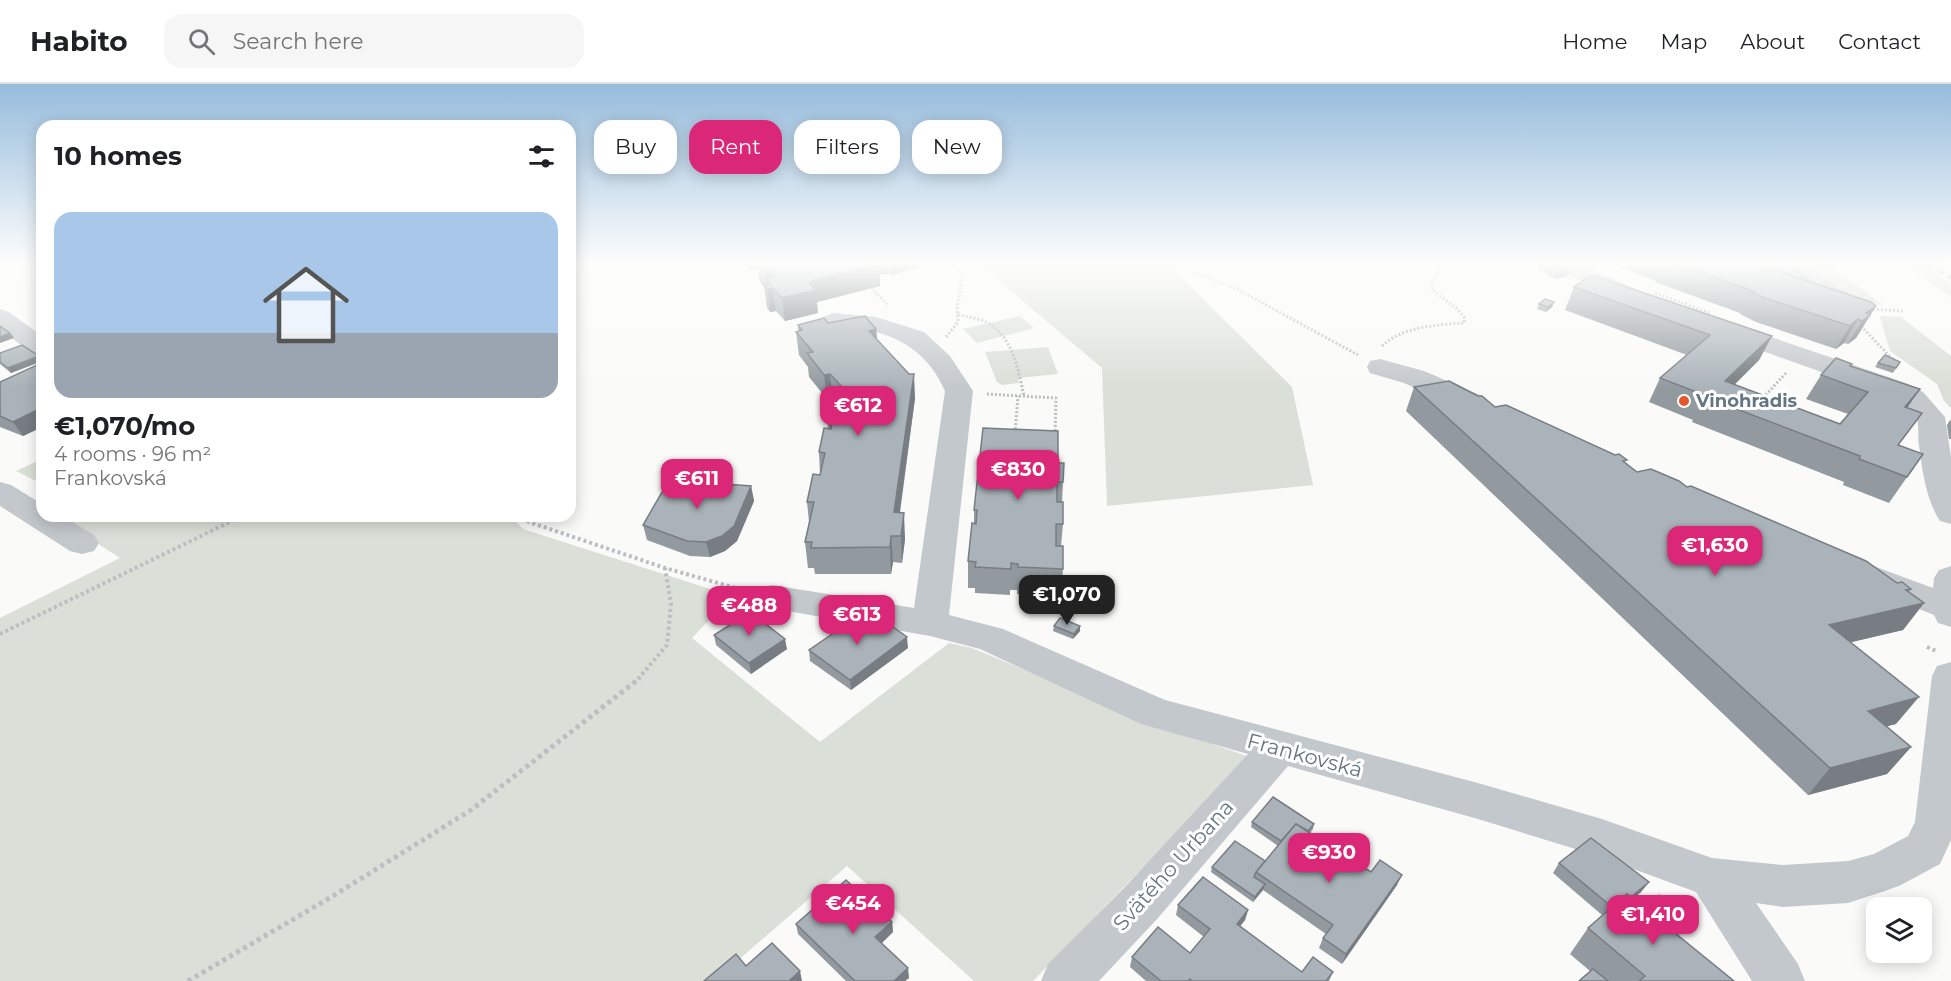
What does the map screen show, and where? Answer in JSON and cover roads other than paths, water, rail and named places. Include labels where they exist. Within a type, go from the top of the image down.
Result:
[{"type":"street","points":[[0,316],[36,343]]},
{"type":"street","points":[[819,336],[821,327],[833,321],[853,320],[873,323],[914,336],[952,374],[959,391],[930,623]]},
{"type":"street","points":[[1697,320],[1896,389],[1913,398],[1931,417],[1939,472],[1951,514]]},
{"type":"street","points":[[1380,367],[1414,377],[1500,415]]},
{"type":"street","points":[[0,492],[36,514]]},
{"type":"street","points":[[48,522],[82,543]]},
{"type":"street","points":[[1842,565],[1951,600]]},
{"type":"street","name":"Frankovská","points":[[772,597],[930,623],[990,638],[1155,713],[1478,801],[1602,838],[1712,878],[1783,886],[1848,882],[1885,871],[1924,850],[1936,822],[1951,676]]},
{"type":"street","name":"Svätého Urbana","points":[[1066,981],[1141,903],[1279,748]]},
{"type":"street","points":[[1712,878],[1780,981]]},
{"type":"place","name":"Vinohradis","points":[[1684,401]]}]
